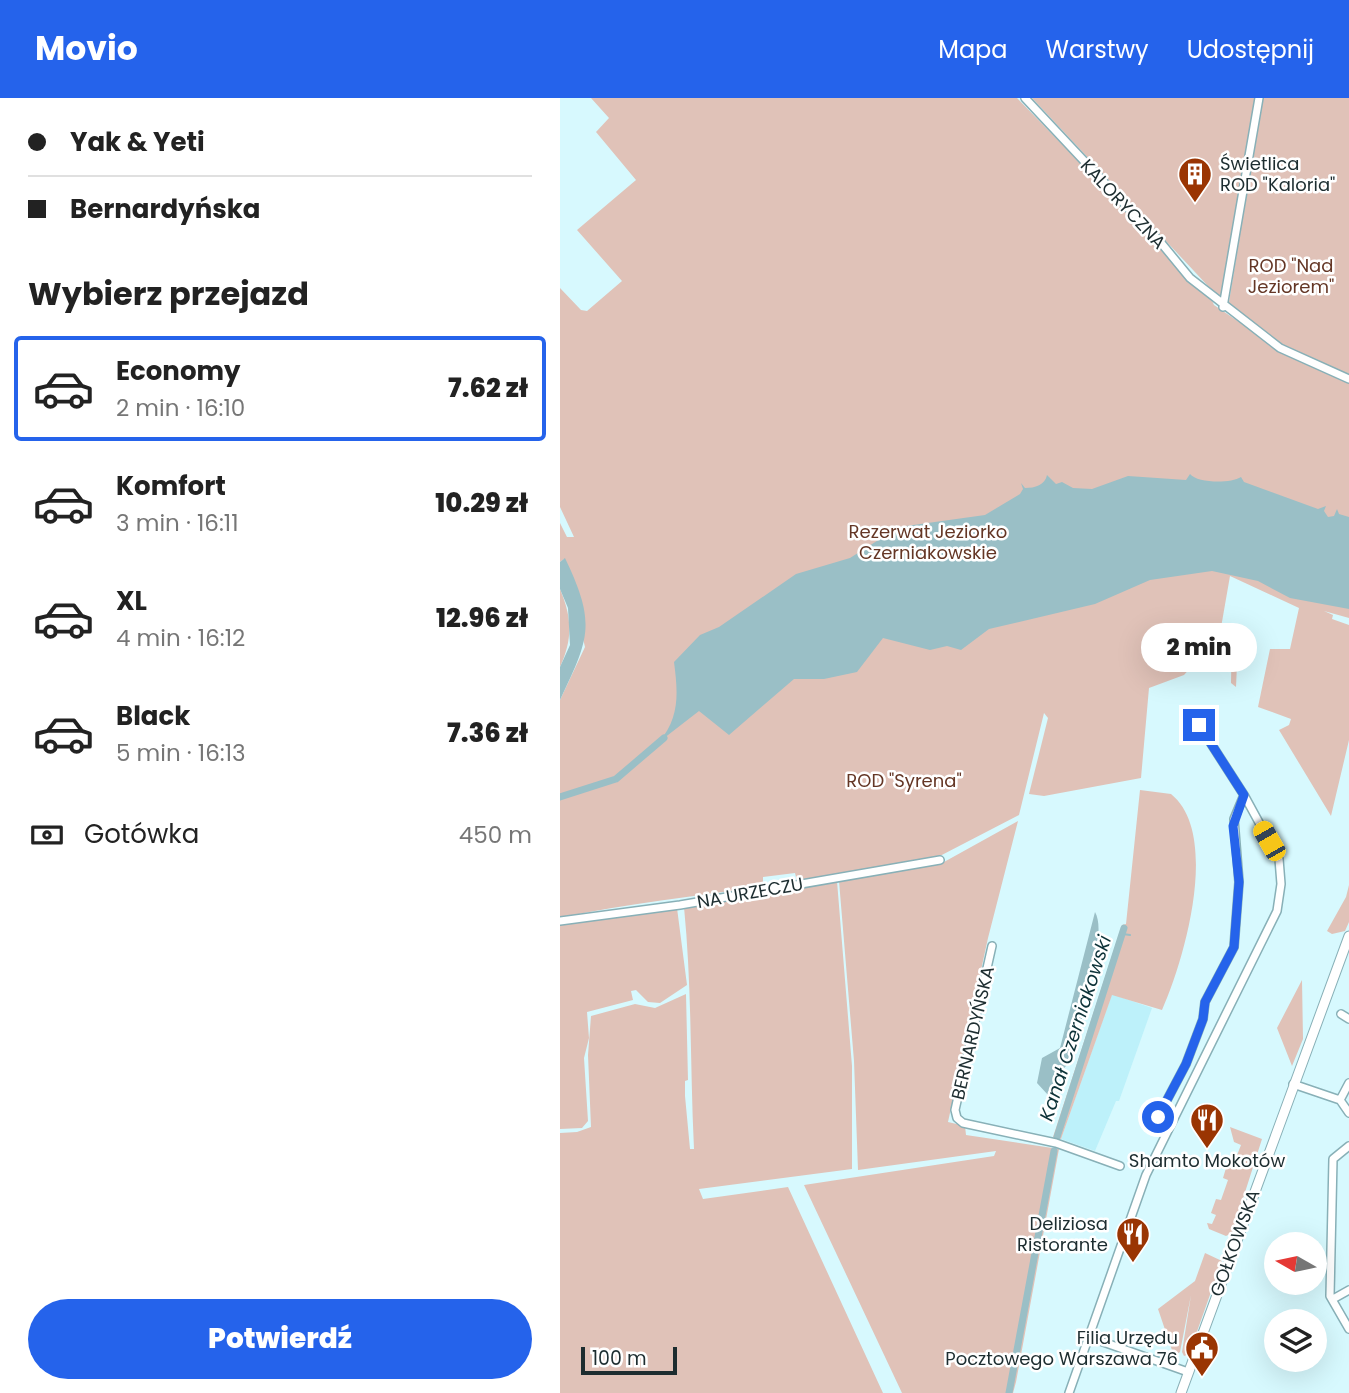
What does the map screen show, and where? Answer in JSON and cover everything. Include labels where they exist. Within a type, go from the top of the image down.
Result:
[{"type":"street","name":"KALORYCZNA","points":[[1025,98],[1153,234],[1190,278],[1223,307],[1280,348],[1349,379]]},
{"type":"street","points":[[1223,307],[1259,98]]},
{"type":"street","points":[[1069,1393],[1146,1175],[1277,911],[1281,884],[1279,859],[1244,795],[1199,725]]},
{"type":"street","points":[[1158,1117],[1186,1064],[1203,1019],[1205,1002],[1234,947],[1239,882],[1233,826],[1244,795]]},
{"type":"street","name":"NA URZECZU","points":[[560,921],[680,905],[940,860]]},
{"type":"street","name":"GOŁKOWSKA","points":[[1181,1393],[1349,936]]},
{"type":"street","name":"BERNARDYŃSKA","points":[[992,946],[956,1110],[957,1118],[963,1123],[1064,1146],[1120,1166]]},
{"type":"street","points":[[1341,1014],[1349,1019]]},
{"type":"street","points":[[1339,1100],[1349,1083]]},
{"type":"street","points":[[1293,1084],[1339,1100],[1349,1113]]},
{"type":"street","points":[[1349,1146],[1333,1159],[1329,1296],[1349,1329]]},
{"type":"street","points":[[1333,1299],[1349,1290]]},
{"type":"street","points":[[1089,1337],[1188,1372]]},
{"type":"shaded area","points":[[1112,994],[1152,1008],[1119,1101],[1116,1101],[1095,1151],[1061,1139]]},
{"type":"green space","points":[[591,98],[1017,98],[1210,296],[1214,305],[1282,351],[1349,379],[1349,618],[1324,611],[1333,615],[1332,619],[1349,625],[1349,740],[1331,816],[1279,730],[1289,725],[1291,719],[1258,707],[1270,649],[1290,649],[1299,608],[1230,576],[1219,639],[1238,642],[1236,687],[1231,683],[1228,653],[1212,644],[1184,675],[1149,688],[1141,778],[1044,796],[1029,794],[1048,718],[1044,713],[1019,815],[936,858],[797,881],[795,873],[763,877],[763,886],[560,918],[560,700],[585,647],[564,559],[560,562],[560,523],[567,537],[574,537],[560,507],[560,288],[581,310],[587,311],[622,281],[577,230],[636,180],[596,132],[609,118]]},
{"type":"green space","points":[[1032,98],[1257,98],[1223,302]]},
{"type":"green space","name":"ROD \"Nad Jeziorem\"","points":[[1262,98],[1349,98],[1349,375],[1286,349],[1228,308]]},
{"type":"green space","points":[[560,589],[569,619],[569,637],[560,667]]},
{"type":"green space","points":[[1140,790],[1171,794],[1186,813],[1194,838],[1196,867],[1188,931],[1162,1010],[1112,995],[1061,1139],[1053,1137],[1122,925],[1126,924]]},
{"type":"green space","points":[[1018,821],[988,938],[948,1122],[965,1126],[966,1135],[1059,1149],[1016,1382],[1013,1393],[902,1393],[804,1185],[994,1156],[996,1151],[858,1170],[854,1061],[839,881],[944,862]]},
{"type":"green space","points":[[837,881],[852,1066],[852,1169],[699,1189],[703,1199],[788,1187],[883,1393],[560,1393],[560,1133],[577,1132],[591,1127],[588,1055],[591,1016],[635,1004],[655,1008],[686,994],[688,1080],[685,1081],[685,1096],[690,1149],[694,1149],[690,997],[684,907]]},
{"type":"green space","points":[[1349,885],[1349,922],[1345,931],[1332,934],[1327,931],[1346,897]]},
{"type":"green space","points":[[677,908],[687,985],[660,1003],[648,1002],[636,990],[631,991],[633,1000],[587,1012],[589,1038],[584,1058],[588,1121],[582,1128],[560,1129],[560,925]]},
{"type":"green space","points":[[1302,980],[1303,1039],[1292,1066],[1277,1028]]},
{"type":"green space","points":[[1230,1127],[1262,1139],[1232,1233],[1226,1236],[1209,1229],[1207,1223],[1212,1224],[1216,1215],[1211,1213],[1216,1199],[1221,1200],[1228,1180],[1223,1178],[1226,1168],[1232,1168],[1241,1145],[1234,1142]]},
{"type":"green space","points":[[1205,1253],[1222,1261],[1189,1354],[1184,1356],[1182,1352],[1191,1295],[1180,1352],[1174,1356],[1158,1309],[1195,1281]]},
{"type":"water","points":[[1190,474],[1214,482],[1241,477],[1244,482],[1318,509],[1326,506],[1324,511],[1328,517],[1334,516],[1337,509],[1339,514],[1349,517],[1349,609],[1290,598],[1258,581],[1212,571],[1150,580],[1095,604],[989,629],[961,650],[947,646],[930,650],[883,638],[857,672],[824,679],[794,679],[729,735],[699,711],[659,742],[671,723],[676,704],[674,662],[700,635],[719,627],[796,574],[850,558],[899,527],[985,515],[1020,494],[1023,489],[1021,483],[1025,488],[1036,487],[1042,484],[1047,475],[1056,484],[1062,482],[1073,488],[1092,489],[1128,476],[1186,480]]},
{"type":"water","points":[[565,558],[582,599],[585,630],[578,660],[560,700],[560,667],[570,645],[568,608],[560,589],[560,562]]},
{"type":"water","points":[[1095,912],[1098,935],[1082,1019],[1077,1023],[1067,1065],[1060,1072],[1054,1090],[1048,1095],[1037,1083],[1042,1058],[1060,1048]]},
{"type":"waterway","points":[[560,797],[616,779],[664,738]]},
{"type":"waterway","name":"Kanał Czerniakowski","points":[[1057,1137],[1124,928]]},
{"type":"waterway","points":[[1123,934],[1130,935]]},
{"type":"waterway","name":"Kanał Czerniakowski","points":[[1009,1393],[1054,1151]]},
{"type":"place","name":"Świetlica ROD \"Kaloria\"","points":[[1195,204]]},
{"type":"place","name":"Shamto Mokotów","points":[[1207,1150]]},
{"type":"place","name":"Deliziosa Ristorante","points":[[1133,1264]]},
{"type":"place","name":"Filia Urzędu Pocztowego Warszawa 76","points":[[1202,1378]]},
{"type":"route","points":[[1158,1117],[1186,1064],[1203,1019],[1203,1007],[1208,995],[1234,947],[1239,882],[1233,826],[1244,795],[1199,725]]},
{"type":"park label","name":"Rezerwat Jeziorko Czerniakowskie","points":[[928,542]]},
{"type":"park label","name":"ROD \"Syrena\"","points":[[904,781]]}]
